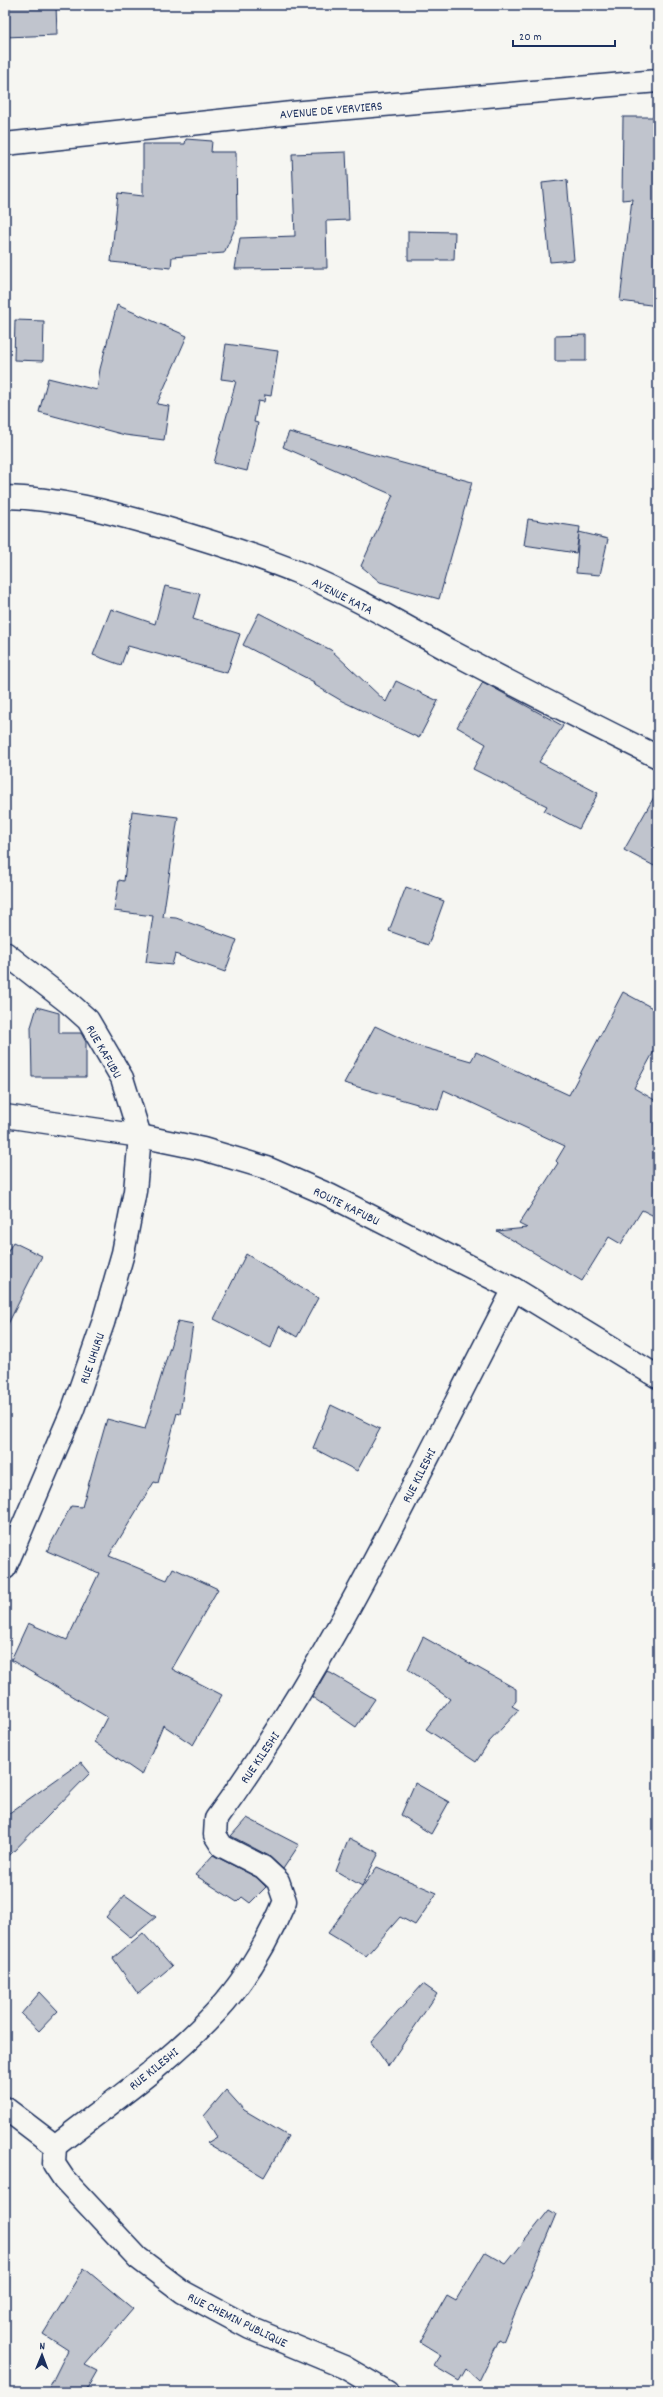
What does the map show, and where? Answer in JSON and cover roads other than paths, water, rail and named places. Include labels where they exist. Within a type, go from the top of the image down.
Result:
[{"type":"street","name":"AVENUE DE VERVIERS","points":[[5,144],[292,112],[658,81]]},
{"type":"street","name":"AVENUE KATA","points":[[5,497],[33,498],[72,503],[117,514],[248,554],[297,572],[337,590],[535,696],[658,757]]},
{"type":"street","name":"RUE KAFUBU","points":[[5,953],[69,1003],[88,1020],[122,1078],[140,1136]]},
{"type":"street","name":"ROUTE KAFUBU","points":[[5,1116],[140,1136],[203,1149],[267,1168],[329,1195],[514,1289],[658,1377]]},
{"type":"street","name":"RUE UHURU","points":[[5,1568],[73,1409],[103,1323],[122,1253],[135,1191],[140,1136]]},
{"type":"street","name":"RUE KILESHI","points":[[56,2146],[172,2054],[211,2017],[247,1972],[270,1937],[285,1902],[278,1881],[263,1867],[222,1846],[215,1834],[216,1819],[277,1732],[320,1662],[368,1574],[514,1289]]},
{"type":"street","points":[[5,2108],[56,2146]]},
{"type":"street","name":"RUE CHEMIN PUBLIQUE","points":[[56,2146],[54,2164],[64,2179],[138,2258],[177,2287],[250,2328],[344,2367],[386,2392]]}]
